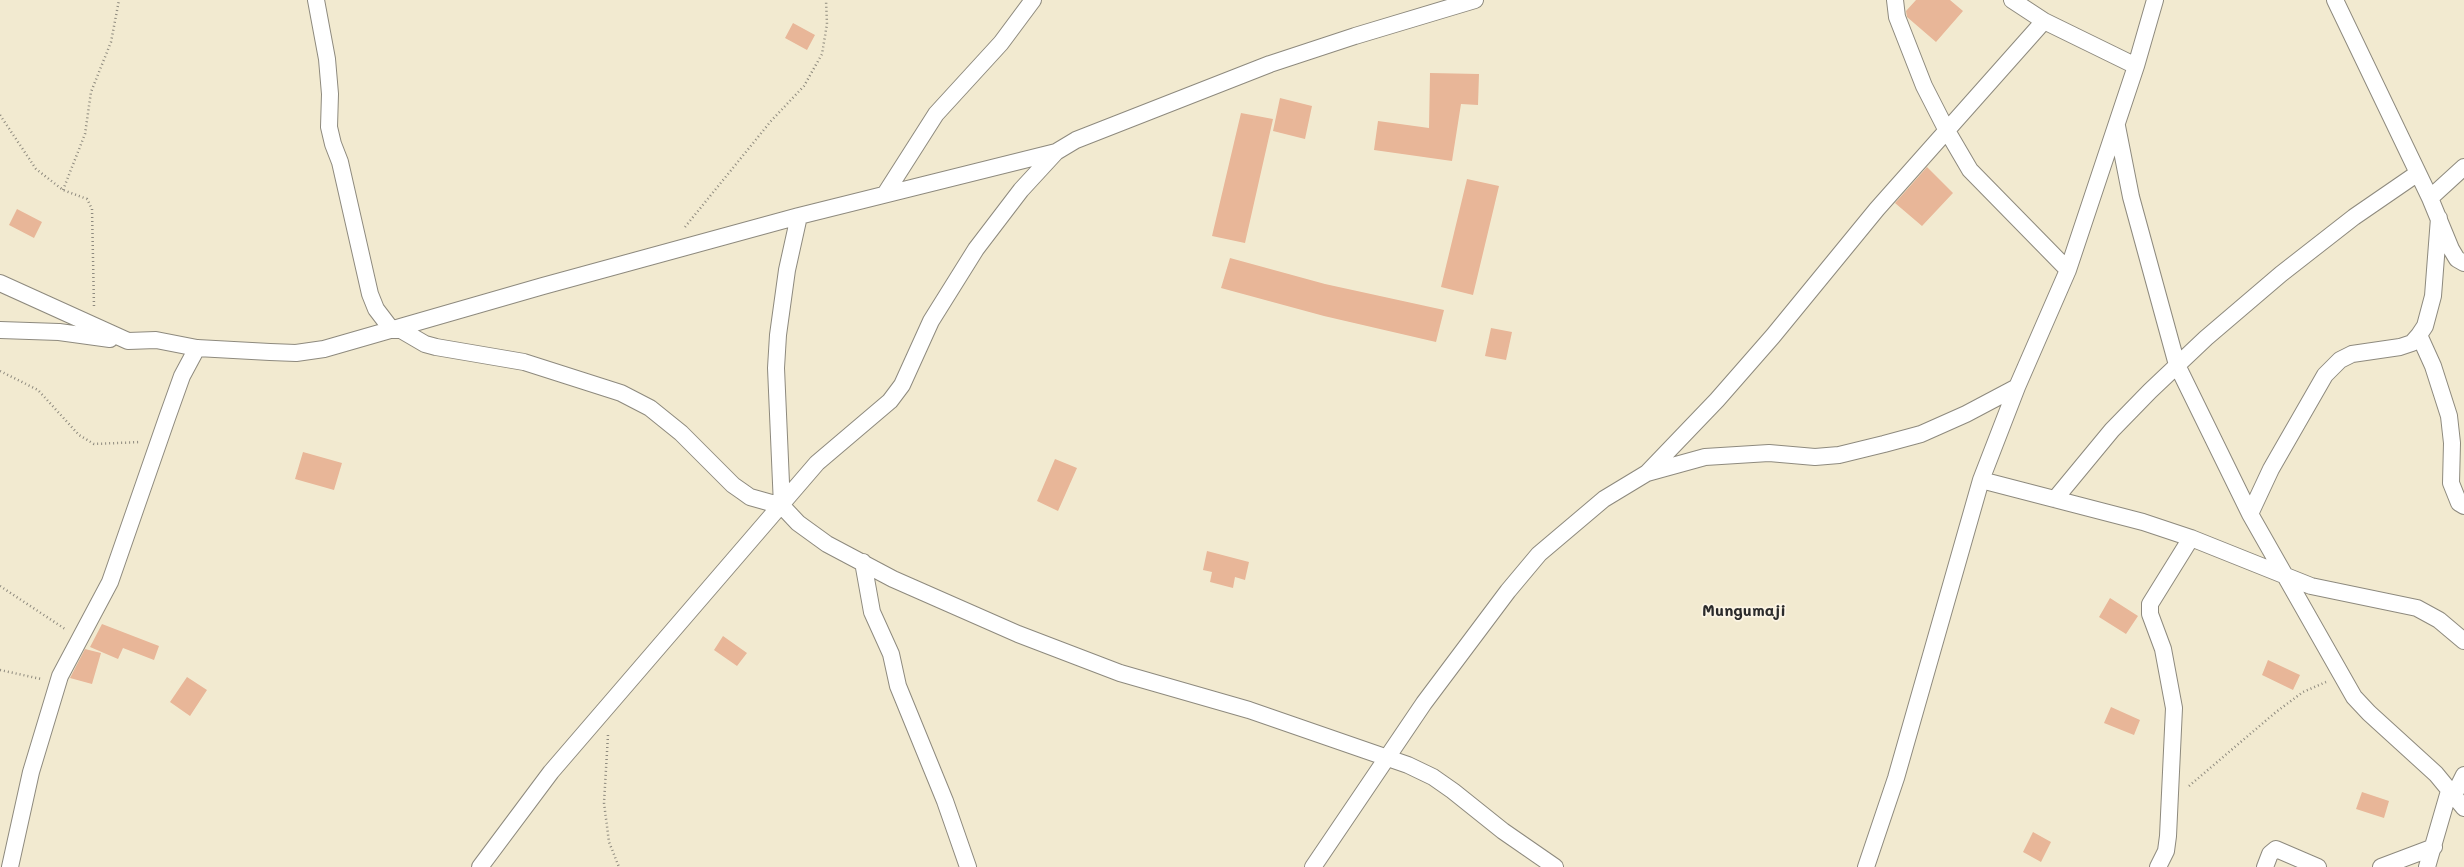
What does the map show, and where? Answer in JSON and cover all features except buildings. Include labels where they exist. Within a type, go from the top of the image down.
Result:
[{"type":"street","points":[[316,0],[329,77],[329,127],[333,144],[340,162],[370,294],[376,309],[392,330]]},
{"type":"street","points":[[885,194],[936,114],[1001,43],[1033,0]]},
{"type":"street","points":[[480,867],[551,772],[827,453],[865,424],[890,401],[902,385],[932,321],[976,249],[1021,190],[1056,152],[1076,140],[1270,64],[1355,36],[1475,0]]},
{"type":"street","points":[[1895,0],[1897,17],[1911,54],[1946,130],[1970,170],[2068,270]]},
{"type":"street","points":[[2012,0],[2044,21],[2136,66]]},
{"type":"street","points":[[1866,867],[1896,778],[1981,480],[2017,387],[2068,270],[2117,125],[2155,0]]},
{"type":"street","points":[[2335,0],[2430,198],[2451,250],[2457,260],[2464,263]]},
{"type":"street","points":[[1312,867],[1335,831],[1473,635],[1539,554],[1604,499],[1647,473],[1717,400],[1773,336],[1877,209],[2044,21]]},
{"type":"street","points":[[2117,125],[2132,197],[2177,366],[2250,514],[2354,697],[2369,713],[2417,755],[2436,774],[2464,808]]},
{"type":"street","points":[[0,330],[59,332],[128,341],[156,340],[197,348],[296,352],[324,349],[543,286],[799,216],[1056,152]]},
{"type":"street","points":[[2430,198],[2464,167]]},
{"type":"street","points":[[2055,499],[2112,430],[2177,366],[2281,274],[2354,217],[2418,173]]},
{"type":"street","points":[[782,506],[776,368],[778,335],[787,270],[799,216]]},
{"type":"street","points":[[2250,514],[2270,469],[2325,375],[2340,360],[2352,354],[2400,347],[2412,343],[2425,326],[2433,296],[2438,218]]},
{"type":"street","points":[[0,282],[128,341]]},
{"type":"street","points":[[392,330],[401,330],[425,344],[436,347],[524,362],[621,392],[650,408],[681,433],[738,489],[750,497],[782,506],[798,523],[827,544],[893,579],[1053,648],[1120,673],[1249,710],[1408,765],[1434,778],[1555,867]]},
{"type":"street","points":[[2419,335],[2433,366],[2449,416],[2452,443],[2451,484],[2459,502],[2464,506]]},
{"type":"street","points":[[10,867],[31,772],[57,683],[79,638],[90,623],[110,582],[182,376],[197,348]]},
{"type":"street","points":[[1647,473],[1705,457],[1769,453],[1815,457],[1839,455],[1921,434],[1966,414],[2017,387]]},
{"type":"street","points":[[1981,480],[2143,522],[2191,538],[2311,586],[2417,608],[2440,620],[2464,641]]},
{"type":"street","points":[[2158,867],[2166,851],[2170,802],[2174,708],[2172,687],[2163,649],[2150,614],[2150,604],[2191,538]]},
{"type":"street","points":[[863,562],[872,612],[891,654],[898,686],[945,801],[968,867]]},
{"type":"street","points":[[2427,867],[2451,794],[2464,775]]},
{"type":"street","points":[[2381,867],[2434,847]]},
{"type":"street","points":[[2265,867],[2270,854],[2276,849],[2318,867]]},
{"type":"path","points":[[63,190],[85,134],[91,92],[111,42],[119,0]]},
{"type":"path","points":[[683,230],[772,121],[804,86],[822,54],[826,24],[826,0]]},
{"type":"path","points":[[0,115],[36,169],[63,190],[87,199],[92,209],[94,326]]},
{"type":"path","points":[[0,371],[38,390],[79,435],[94,444],[111,445],[159,440]]},
{"type":"path","points":[[0,586],[79,638]]},
{"type":"path","points":[[0,670],[57,683]]},
{"type":"path","points":[[2170,802],[2276,712],[2303,692],[2342,674]]},
{"type":"path","points":[[608,734],[604,803],[609,842],[619,867]]},
{"type":"district","name":"Mungumaji","points":[[1744,611]]}]
